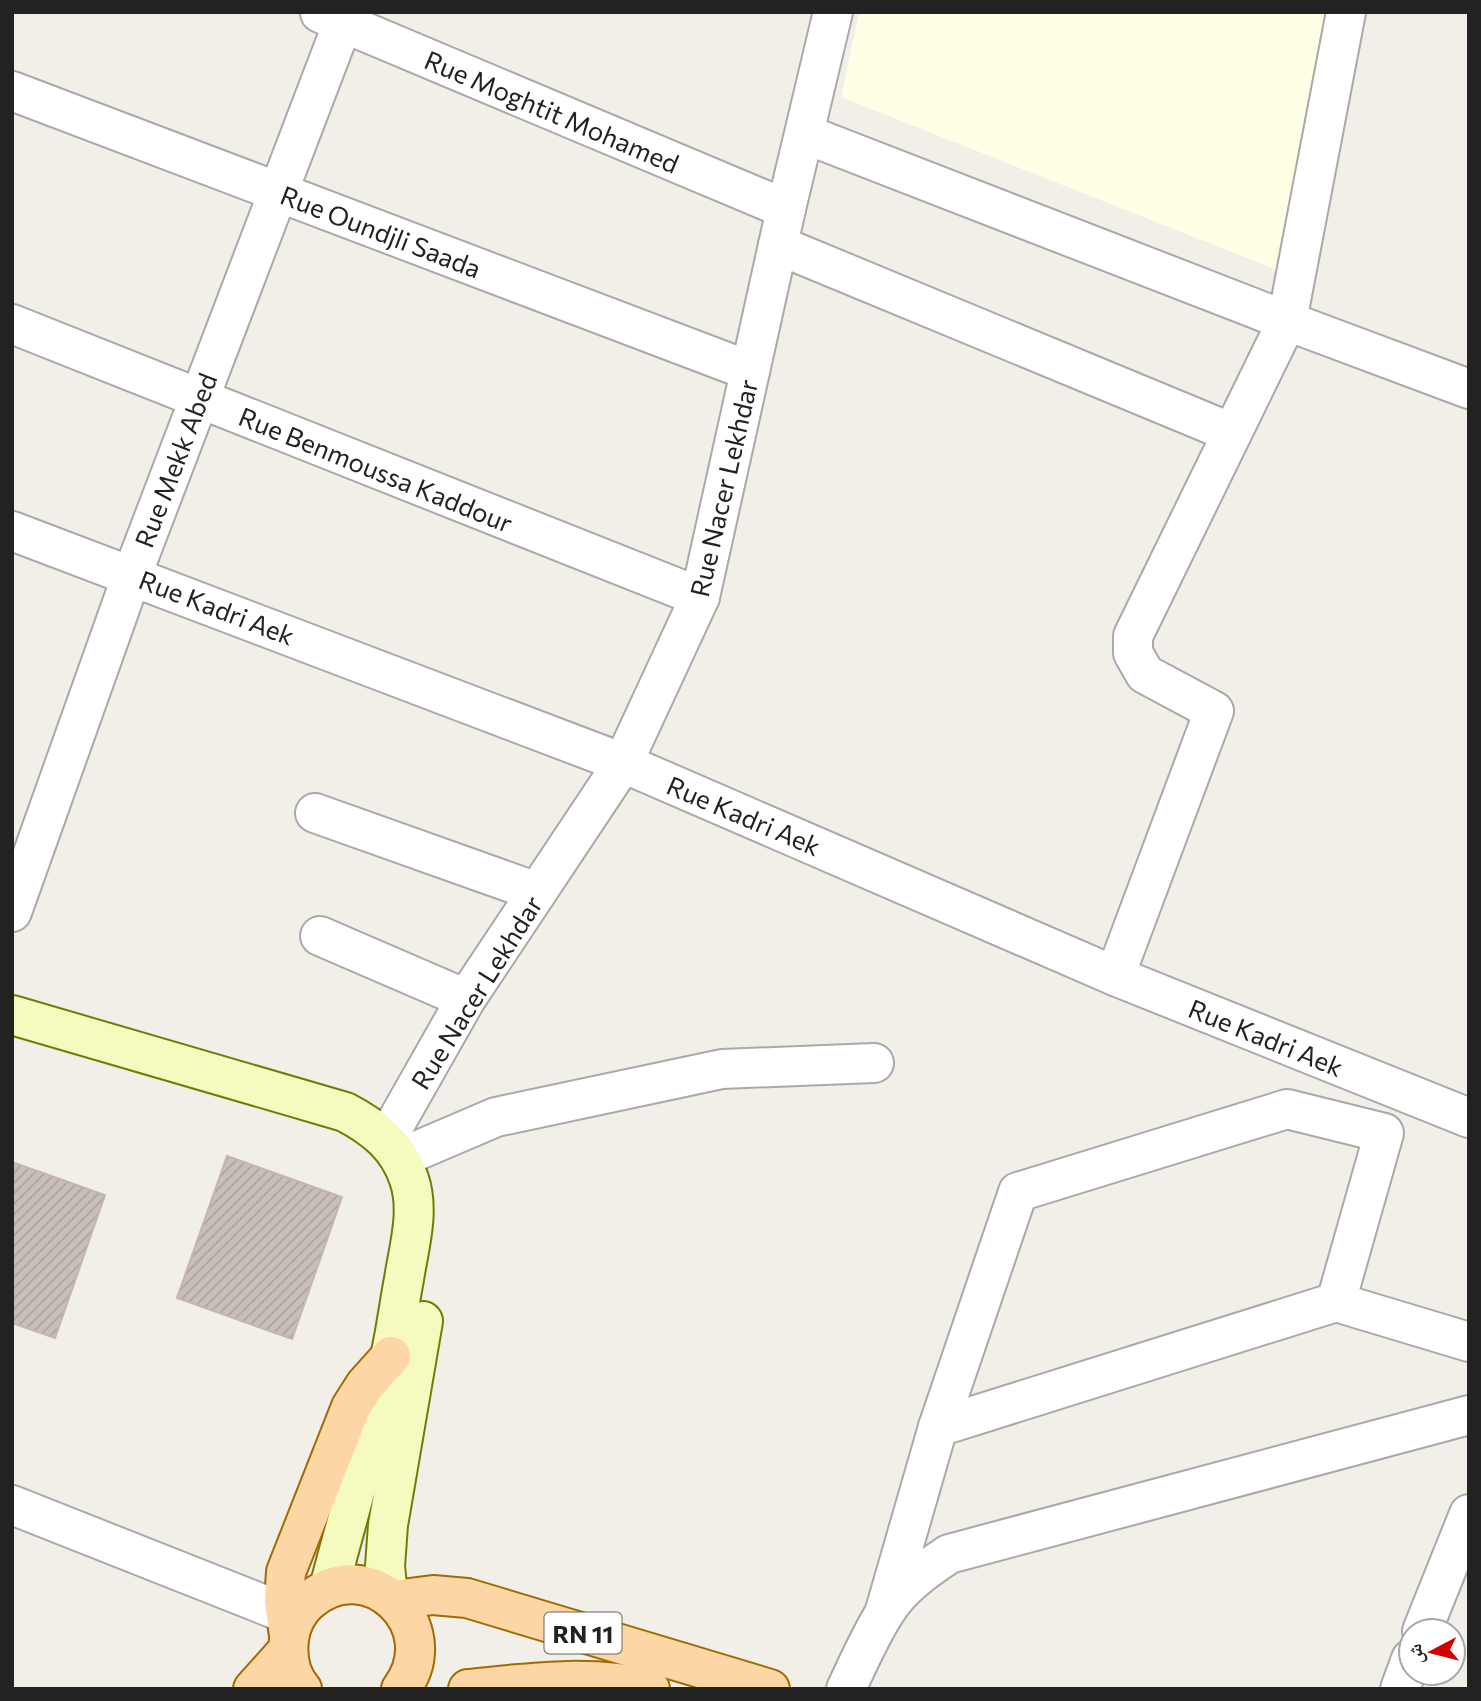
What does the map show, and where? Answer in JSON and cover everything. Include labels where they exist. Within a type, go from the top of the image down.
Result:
[{"type":"main road","points":[[12,1015],[345,1112],[368,1124],[393,1149],[410,1180],[412,1228],[391,1356],[329,1588]]},
{"type":"main road","points":[[391,1598],[385,1566],[388,1525],[428,1289],[422,1247],[412,1228]]},
{"type":"main road","points":[[302,1689],[290,1668],[284,1602],[286,1572],[351,1407],[365,1385],[391,1356]]},
{"type":"main road","points":[[253,1689],[303,1607],[329,1588],[360,1585],[375,1588],[391,1598],[407,1616],[415,1636],[416,1658],[409,1679],[401,1689]]},
{"type":"main road","name":"RN 11","points":[[391,1598],[433,1595],[467,1598],[770,1689]]},
{"type":"main road","name":"RN 11","points":[[468,1689],[559,1682],[601,1683],[650,1689]]},
{"type":"street","name":"Rue Nacer Lekhdar","points":[[393,1149],[466,999],[623,763],[700,597],[833,12]]},
{"type":"street","points":[[1115,976],[1214,711],[1145,674],[1133,653],[1133,636],[1287,321],[1346,12]]},
{"type":"street","name":"Rue Mekk Abed","points":[[12,912],[132,575],[276,191],[336,16]]},
{"type":"street","name":"Rue Moghtit Mohamed","points":[[336,16],[782,227],[1232,433]]},
{"type":"street","name":"Rue Oundjli Saada","points":[[12,91],[750,371]]},
{"type":"street","points":[[805,134],[1469,389]]},
{"type":"street","name":"Rue Benmoussa Kaddour","points":[[12,324],[700,597]]},
{"type":"street","name":"Rue Kadri Aek","points":[[12,531],[623,763],[1115,976],[1469,1118]]},
{"type":"street","points":[[315,813],[537,892]]},
{"type":"street","points":[[320,936],[466,999]]},
{"type":"street","points":[[393,1149],[496,1117],[722,1069],[874,1063]]},
{"type":"street","points":[[846,1689],[884,1614],[937,1427],[1018,1192],[1287,1109],[1384,1133],[1336,1301]]},
{"type":"street","points":[[937,1427],[1336,1301],[1469,1342]]},
{"type":"street","points":[[884,1614],[919,1574],[949,1554],[1469,1416]]},
{"type":"street","points":[[12,1505],[288,1633]]},
{"type":"street","points":[[1428,1617],[1465,1533]]},
{"type":"shaded area","points":[[859,12],[1325,12],[1282,272],[841,97]]},
{"type":"building","points":[[227,1156],[342,1197],[292,1339],[177,1298]]},
{"type":"building","points":[[12,1162],[105,1195],[55,1338],[12,1323]]}]
